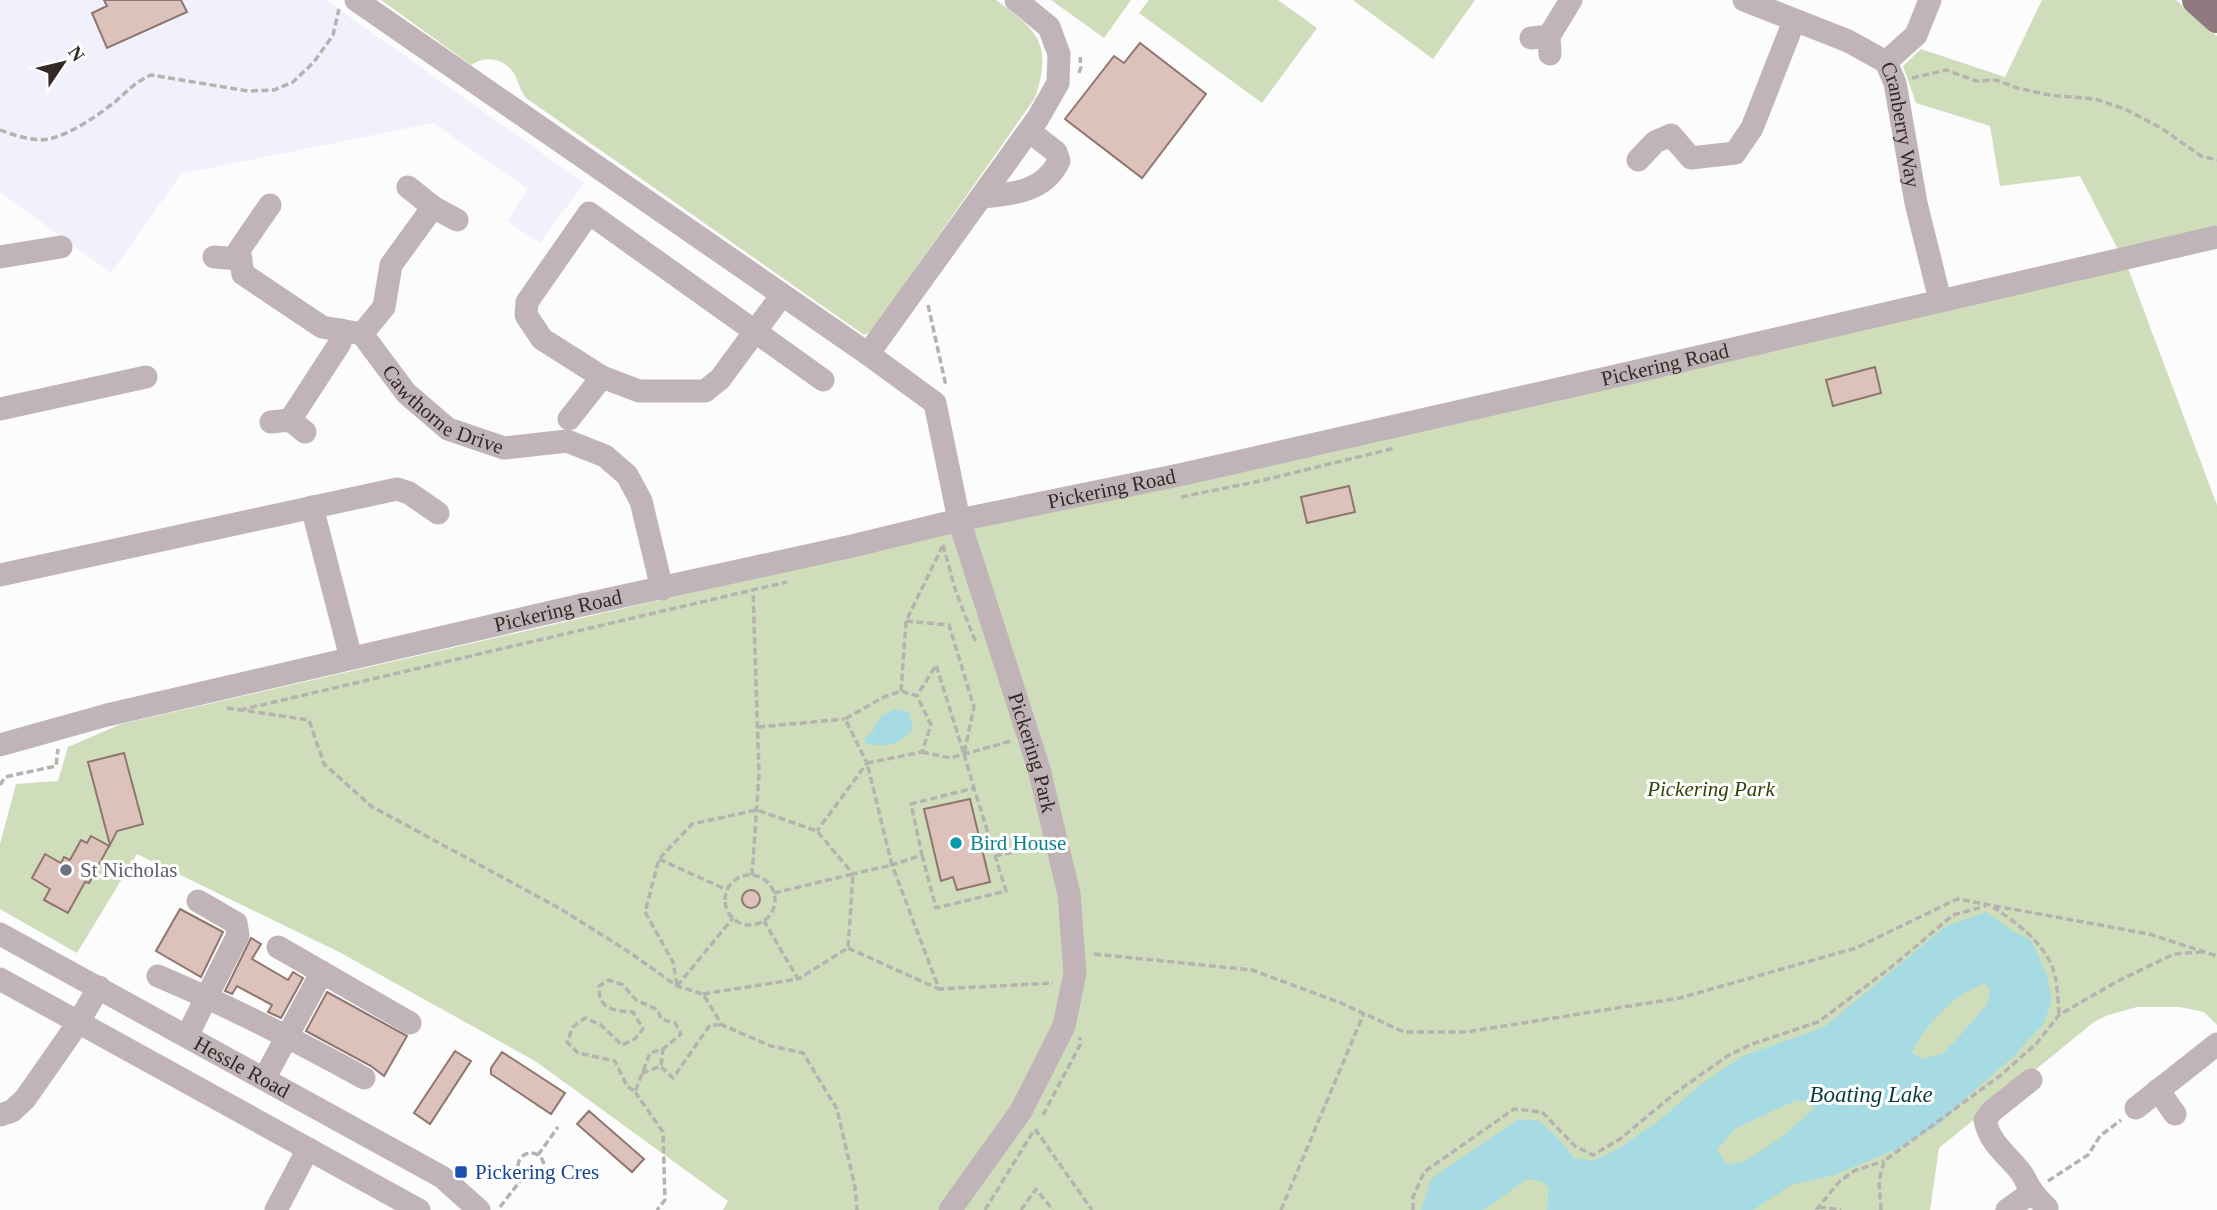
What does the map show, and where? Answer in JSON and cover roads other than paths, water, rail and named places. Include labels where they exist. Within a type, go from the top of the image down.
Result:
[{"type":"main road","points":[[2196,0],[2217,19]]},
{"type":"street","name":"Pickering Park","points":[[356,0],[935,403],[959,520],[1039,769],[1069,894],[1075,973],[1064,1026],[1021,1111],[950,1210]]},
{"type":"street","points":[[868,355],[1029,131],[1058,83],[1059,54],[1049,27],[1016,0]]},
{"type":"street","points":[[1543,43],[1571,0]]},
{"type":"street","points":[[1890,73],[1916,35],[1930,0]]},
{"type":"street","name":"Cranberry Way","points":[[1758,2],[1794,21],[1848,41],[1890,73],[1916,203],[1940,300]]},
{"type":"street","points":[[1638,160],[1655,142],[1671,135],[1691,158],[1735,153],[1752,128],[1794,21]]},
{"type":"street","points":[[982,197],[1025,190],[1043,183],[1053,174],[1059,161],[1056,152],[1029,131]]},
{"type":"street","points":[[408,187],[433,207],[457,220]]},
{"type":"street","points":[[270,205],[239,250],[243,274],[322,327],[352,332]]},
{"type":"street","points":[[289,425],[340,343],[384,307],[391,265],[433,207]]},
{"type":"street","points":[[782,295],[755,332],[720,379],[705,391],[639,391],[602,377],[542,339],[526,315],[527,302],[589,213],[755,332],[823,380]]},
{"type":"street","name":"Pickering Road","points":[[2,749],[107,715],[351,658],[839,550],[959,520],[1179,475],[2217,237]]},
{"type":"street","points":[[0,257],[61,247]]},
{"type":"street","points":[[214,257],[241,259]]},
{"type":"street","name":"Cawthorne Drive","points":[[352,332],[405,393],[449,429],[504,448],[567,441],[605,456],[620,468],[627,475],[640,501],[662,589]]},
{"type":"street","points":[[0,409],[146,377]]},
{"type":"street","points":[[569,419],[602,377]]},
{"type":"street","points":[[0,575],[397,489],[409,493],[438,513]]},
{"type":"street","points":[[312,507],[351,658]]},
{"type":"street","points":[[187,1036],[238,935],[236,923],[198,901]]},
{"type":"street","name":"Hessle Road","points":[[0,934],[442,1177],[490,1209]]},
{"type":"street","points":[[278,947],[410,1023]]},
{"type":"street","points":[[264,1079],[322,972]]},
{"type":"street","points":[[158,976],[288,1036],[364,1078]]},
{"type":"street","name":"Hessle Road","points":[[0,979],[419,1210]]},
{"type":"street","points":[[0,1115],[12,1111],[24,1099],[78,1023],[99,987]]},
{"type":"street","points":[[2136,1108],[2217,1044]]},
{"type":"street","points":[[2007,1210],[2033,1191],[1993,1141],[1985,1120],[1992,1111],[2031,1080]]},
{"type":"street","points":[[2158,1090],[2175,1114]]},
{"type":"street","points":[[276,1210],[316,1107]]},
{"type":"water","points":[[894,709],[909,712],[913,728],[893,744],[867,744],[863,738],[871,734],[880,717]]},
{"type":"water","name":"Boating Lake","points":[[1986,912],[2031,940],[2047,975],[2052,999],[2044,1023],[2014,1056],[1940,1124],[1895,1150],[1834,1175],[1791,1185],[1753,1210],[1547,1210],[1549,1187],[1540,1181],[1527,1179],[1483,1210],[1421,1210],[1431,1179],[1519,1119],[1539,1121],[1558,1138],[1574,1158],[1593,1161],[1621,1147],[1661,1119],[1700,1085],[1743,1056],[1824,1027],[1946,926]],"holes":[[[1985,983],[1990,991],[1986,1006],[1944,1053],[1921,1059],[1912,1052],[1942,1011],[1962,995]],[[1797,1100],[1807,1102],[1814,1108],[1782,1137],[1744,1162],[1726,1164],[1717,1149],[1736,1128]]]},
{"type":"place","name":"Bird House","points":[[956,843]]},
{"type":"place","name":"St Nicholas","points":[[66,870]]},
{"type":"place","name":"Pickering Cres","points":[[461,1172]]}]
